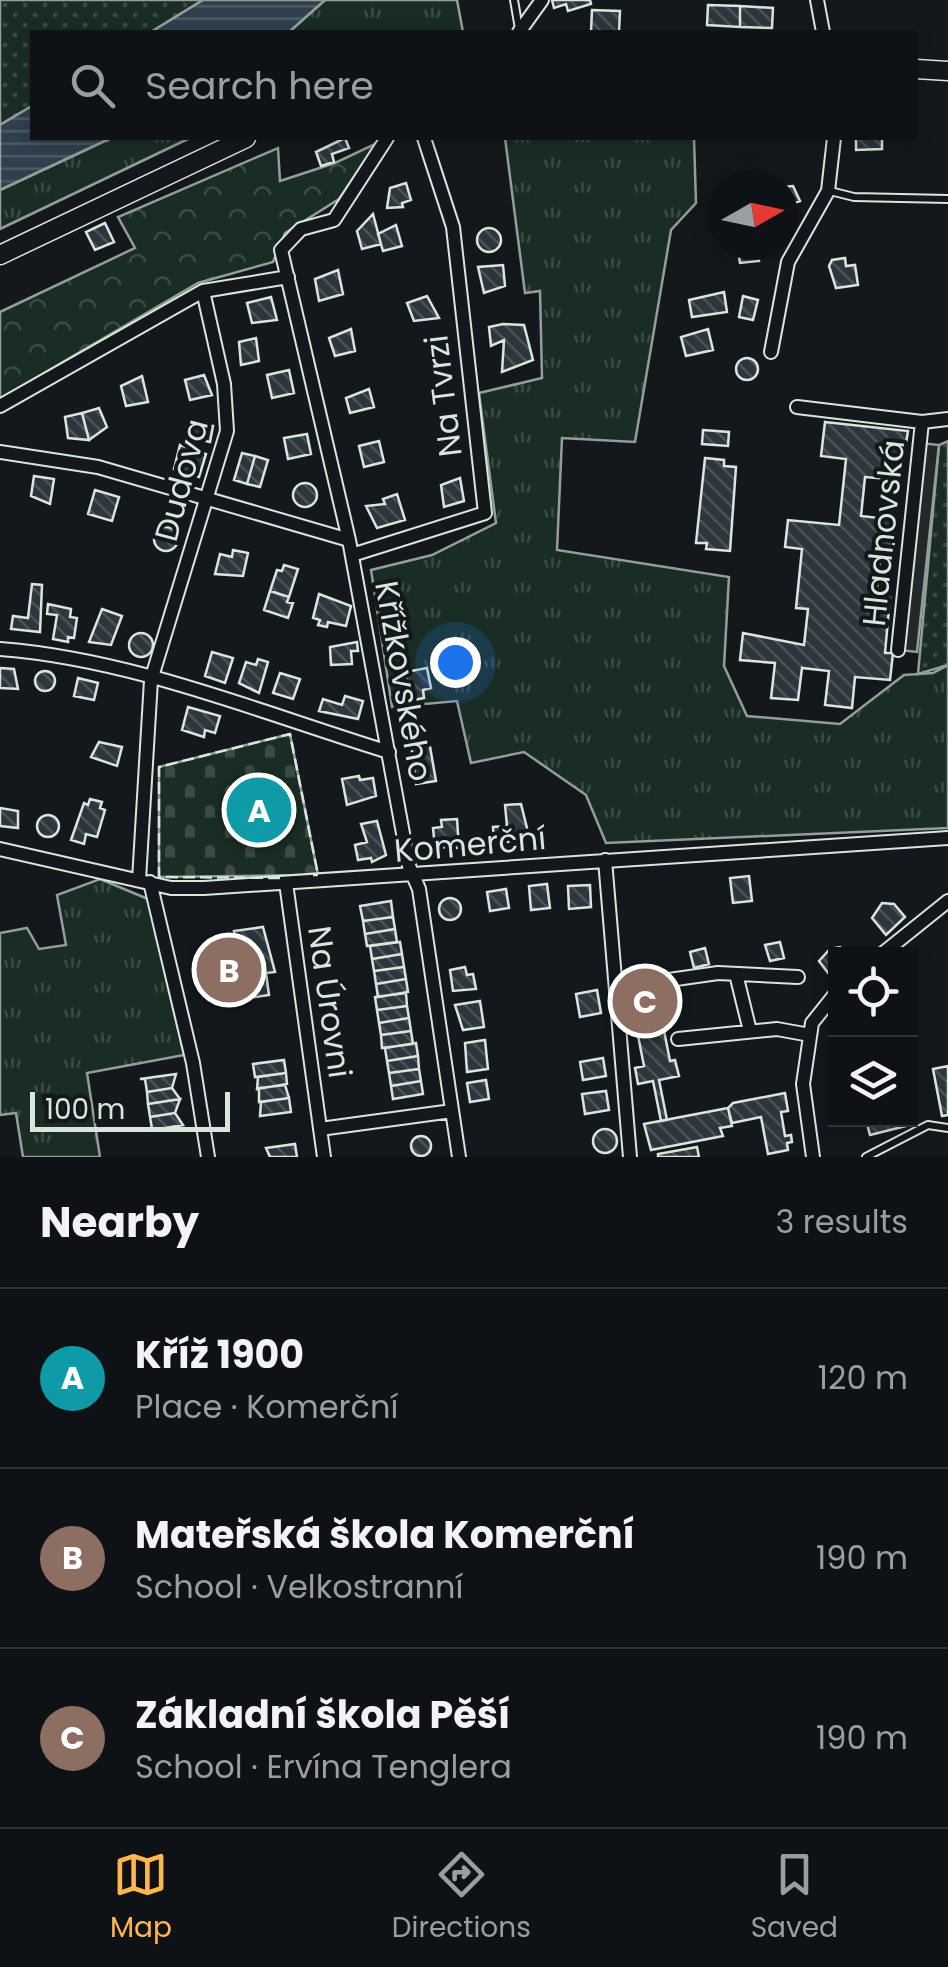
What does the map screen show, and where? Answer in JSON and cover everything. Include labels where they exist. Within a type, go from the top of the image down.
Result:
[{"type":"main road","points":[[918,69],[948,70]]},
{"type":"main road","points":[[0,255],[242,140]]},
{"type":"street","points":[[520,30],[542,0]]},
{"type":"street","points":[[816,0],[823,30]]},
{"type":"street","points":[[0,406],[203,291],[288,277],[281,250],[288,240],[301,229],[334,220],[386,140]]},
{"type":"street","name":"Na Tvrzi","points":[[352,555],[485,514],[454,227],[425,140]]},
{"type":"street","points":[[771,352],[790,254],[828,191],[834,140]]},
{"type":"street","name":"Křížkovského","points":[[288,277],[352,555],[414,877],[460,1157]]},
{"type":"street","name":"Dudova","points":[[203,291],[228,409],[227,431],[151,680],[145,881],[193,1063],[208,1157]]},
{"type":"street","name":"Hladnovská","points":[[798,408],[922,422],[948,419]]},
{"type":"street","name":"Hladnovská","points":[[898,650],[922,422]]},
{"type":"street","points":[[0,452],[59,458],[349,540]]},
{"type":"street","points":[[0,649],[50,653],[389,752]]},
{"type":"street","name":"Komerční","points":[[0,849],[145,881],[204,888],[414,877],[605,860],[948,838]]},
{"type":"street","points":[[605,860],[630,1157]]},
{"type":"street","name":"Na Úrovni","points":[[286,883],[324,1157]]},
{"type":"street","points":[[891,947],[948,901]]},
{"type":"street","points":[[736,974],[750,1031]]},
{"type":"street","points":[[662,981],[736,974],[798,978]]},
{"type":"street","points":[[813,1157],[803,1084],[812,1023],[828,1003]]},
{"type":"street","points":[[678,1038],[777,1029],[810,1035]]},
{"type":"street","name":"Na Úrovni","points":[[320,1130],[452,1111]]},
{"type":"lane","points":[[514,0],[519,30]]},
{"type":"lane","points":[[828,191],[854,197],[948,199]]},
{"type":"lane","points":[[866,1157],[928,1126],[948,1128]]},
{"type":"green space","points":[[0,0],[203,0],[154,30],[30,30],[30,107],[0,125]]},
{"type":"green space","points":[[325,0],[457,0],[463,30],[291,30]]},
{"type":"green space","points":[[107,140],[186,140],[0,229],[0,190]]},
{"type":"green space","points":[[505,140],[694,140],[696,203],[671,230],[635,442],[562,438],[557,550],[729,577],[724,666],[747,716],[840,724],[904,675],[933,673],[948,665],[948,828],[606,843],[586,795],[524,752],[471,763],[457,701],[392,707],[371,570],[432,555],[496,523],[479,393],[542,378],[540,291],[525,293]]},
{"type":"green space","points":[[377,143],[339,199],[285,233],[273,262],[198,283],[0,399],[0,312],[135,248],[118,217],[278,148],[280,181],[335,163]]},
{"type":"green space","points":[[948,441],[948,665],[918,674],[939,445]]},
{"type":"green space","points":[[290,734],[318,875],[159,877],[159,767]]},
{"type":"green space","points":[[100,879],[148,899],[184,1055],[87,1073],[100,1157],[23,1157],[16,1113],[0,1115],[0,933],[27,928],[39,949],[66,945],[57,895]]},
{"type":"shaded area","points":[[921,443],[939,445],[917,652],[898,650]]},
{"type":"water","points":[[203,0],[325,0],[291,30],[154,30]]},
{"type":"water","points":[[30,107],[30,140],[107,140],[0,190],[0,125]]},
{"type":"building","points":[[552,0],[590,0],[591,4],[568,11],[566,4],[554,8]]},
{"type":"building","points":[[708,5],[740,6],[740,27],[707,25]]},
{"type":"building","points":[[740,6],[773,8],[772,28],[740,27]]},
{"type":"building","points":[[592,10],[620,11],[619,30],[591,30]]},
{"type":"building","points":[[341,140],[346,140],[349,148],[332,154],[334,162],[321,166],[316,152]]},
{"type":"building","points":[[856,140],[882,140],[882,149],[856,150]]},
{"type":"building","points":[[406,183],[411,200],[402,203],[403,207],[387,208],[390,188]]},
{"type":"building","points":[[373,214],[381,244],[362,249],[357,231]]},
{"type":"building","points":[[105,223],[114,242],[95,250],[86,232]]},
{"type":"building","points":[[396,225],[402,246],[383,251],[378,234]]},
{"type":"building","points":[[489,228],[498,231],[498,249],[489,252],[480,249],[477,240],[480,231]]},
{"type":"building","points":[[845,258],[846,266],[855,265],[858,285],[836,288],[829,266],[832,260]]},
{"type":"building","points":[[503,265],[505,286],[484,293],[478,267]]},
{"type":"building","points":[[338,270],[343,294],[319,301],[315,279]]},
{"type":"building","points":[[724,292],[727,312],[692,317],[689,300]]},
{"type":"building","points":[[427,296],[439,318],[414,321],[407,303]]},
{"type":"building","points":[[743,296],[758,300],[753,320],[739,317]]},
{"type":"building","points":[[271,297],[277,320],[252,323],[247,303]]},
{"type":"building","points":[[524,325],[533,360],[502,372],[504,340],[491,346],[489,327]]},
{"type":"building","points":[[351,329],[355,351],[335,356],[329,338]]},
{"type":"building","points":[[708,329],[713,350],[686,356],[681,337]]},
{"type":"building","points":[[256,338],[259,361],[241,365],[239,342]]},
{"type":"building","points":[[747,358],[755,361],[755,377],[747,380],[739,377],[736,369],[739,361]]},
{"type":"building","points":[[289,370],[294,393],[272,398],[267,375]]},
{"type":"building","points":[[204,375],[212,395],[190,400],[185,380]]},
{"type":"building","points":[[142,376],[148,402],[126,406],[121,386]]},
{"type":"building","points":[[369,389],[374,407],[350,413],[346,398]]},
{"type":"building","points":[[99,408],[107,427],[89,440],[82,413]]},
{"type":"building","points":[[82,413],[89,440],[68,438],[65,417]]},
{"type":"building","points":[[191,421],[213,426],[210,442],[188,437]]},
{"type":"building","points":[[825,422],[908,431],[900,480],[865,477],[861,516],[896,520],[892,559],[880,557],[876,597],[890,598],[885,653],[893,653],[890,680],[855,677],[852,708],[825,705],[829,671],[802,668],[798,700],[771,698],[775,663],[740,660],[743,633],[804,645],[808,609],[796,608],[802,549],[785,547],[788,520],[839,525],[846,459],[821,456]]},
{"type":"building","points":[[703,430],[729,432],[728,446],[702,444]]},
{"type":"building","points":[[307,434],[311,454],[288,459],[284,438]]},
{"type":"building","points":[[379,441],[384,462],[364,467],[359,446]]},
{"type":"building","points":[[180,445],[206,454],[199,477],[174,469]]},
{"type":"building","points":[[242,453],[255,456],[247,484],[234,480]]},
{"type":"building","points":[[255,456],[268,460],[260,487],[247,484]]},
{"type":"building","points":[[705,458],[724,460],[724,466],[736,467],[730,551],[706,549],[707,543],[696,543]]},
{"type":"building","points":[[34,476],[54,479],[50,504],[31,496]]},
{"type":"building","points":[[460,478],[464,501],[444,507],[441,485]]},
{"type":"building","points":[[305,483],[314,486],[314,504],[305,507],[296,504],[293,495],[296,486]]},
{"type":"building","points":[[95,490],[119,497],[112,521],[88,514]]},
{"type":"building","points":[[397,494],[405,520],[377,528],[366,506],[385,504],[383,499]]},
{"type":"building","points":[[166,527],[178,539],[166,551],[154,539]]},
{"type":"building","points":[[233,550],[248,553],[243,576],[215,574],[220,554],[232,557]]},
{"type":"building","points":[[284,565],[298,569],[289,597],[270,591],[277,570],[282,571]]},
{"type":"building","points":[[32,584],[42,585],[40,632],[11,629],[13,616],[28,618]]},
{"type":"building","points":[[270,591],[289,597],[287,602],[293,603],[288,618],[264,610]]},
{"type":"building","points":[[319,594],[351,606],[346,626],[328,622],[327,627],[318,625],[320,620],[313,618]]},
{"type":"building","points":[[48,604],[71,609],[70,617],[77,618],[74,638],[68,637],[68,642],[53,639],[57,615],[47,614]]},
{"type":"building","points":[[102,609],[122,616],[111,645],[89,642]]},
{"type":"building","points":[[141,633],[153,645],[141,657],[129,645]]},
{"type":"building","points":[[357,642],[358,651],[351,651],[352,664],[331,665],[330,647]]},
{"type":"building","points":[[212,652],[233,658],[225,683],[205,676]]},
{"type":"building","points":[[258,659],[268,662],[259,693],[239,683],[246,662],[256,665]]},
{"type":"building","points":[[0,668],[14,669],[18,689],[0,688]]},
{"type":"building","points":[[427,668],[431,688],[423,690],[424,698],[408,701],[406,672]]},
{"type":"building","points":[[41,671],[49,671],[55,681],[49,691],[41,691],[35,685],[35,677]]},
{"type":"building","points":[[280,673],[300,679],[293,699],[273,693]]},
{"type":"building","points":[[78,678],[98,683],[94,700],[74,696]]},
{"type":"building","points":[[345,696],[363,701],[358,719],[319,711],[323,699],[342,705]]},
{"type":"building","points":[[188,707],[220,716],[215,733],[205,730],[204,737],[182,730]]},
{"type":"building","points":[[429,741],[436,781],[416,784],[411,744]]},
{"type":"building","points":[[99,742],[122,747],[117,766],[91,757]]},
{"type":"building","points":[[359,776],[360,780],[373,778],[376,796],[347,805],[342,779]]},
{"type":"building","points":[[90,799],[102,802],[100,808],[105,810],[97,837],[86,834],[84,844],[71,840],[84,803],[88,805]]},
{"type":"building","points":[[521,804],[529,836],[507,842],[507,838],[494,839],[493,827],[507,826],[505,805]]},
{"type":"building","points":[[0,808],[18,811],[18,828],[0,826]]},
{"type":"building","points":[[48,815],[59,826],[48,837],[37,826]]},
{"type":"building","points":[[457,819],[459,848],[435,847],[433,828],[442,827],[441,820]]},
{"type":"building","points":[[377,821],[386,855],[372,862],[371,858],[358,860],[355,845],[367,842],[361,824]]},
{"type":"building","points":[[749,876],[752,901],[733,903],[730,878]]},
{"type":"building","points":[[547,884],[550,908],[531,910],[529,886]]},
{"type":"building","points":[[590,885],[591,907],[569,909],[568,886]]},
{"type":"building","points":[[506,889],[509,908],[490,911],[487,892]]},
{"type":"building","points":[[450,898],[458,901],[458,917],[450,920],[442,917],[439,909],[442,901]]},
{"type":"building","points":[[391,901],[393,917],[363,921],[360,906]]},
{"type":"building","points":[[882,903],[894,904],[905,917],[886,935],[872,918]]},
{"type":"building","points":[[393,917],[395,929],[365,934],[363,921]]},
{"type":"building","points":[[263,927],[275,972],[266,973],[269,995],[241,999],[234,931]]},
{"type":"building","points":[[395,929],[397,942],[367,946],[365,934]]},
{"type":"building","points":[[400,942],[402,954],[372,959],[370,946]]},
{"type":"building","points":[[780,942],[784,958],[770,961],[765,945]]},
{"type":"building","points":[[705,948],[709,964],[694,968],[690,952]]},
{"type":"building","points":[[828,951],[828,973],[819,961]]},
{"type":"building","points":[[402,954],[404,967],[374,971],[372,959]]},
{"type":"building","points":[[238,962],[241,999],[234,1000],[229,963]]},
{"type":"building","points":[[404,967],[406,979],[376,984],[374,971]]},
{"type":"building","points":[[465,967],[467,975],[473,974],[476,989],[453,991],[450,970]]},
{"type":"building","points":[[406,979],[408,992],[378,997],[376,984]]},
{"type":"building","points":[[597,990],[601,1013],[580,1017],[576,994]]},
{"type":"building","points":[[406,993],[407,1006],[377,1010],[375,997]]},
{"type":"building","points":[[658,1000],[670,1061],[675,1060],[679,1076],[659,1080],[667,1120],[661,1121],[653,1081],[638,1084],[635,1068],[644,1066],[632,1005]]},
{"type":"building","points":[[480,1001],[484,1027],[463,1030],[455,1005]]},
{"type":"building","points":[[407,1006],[409,1018],[379,1023],[377,1010]]},
{"type":"building","points":[[409,1018],[411,1031],[381,1035],[379,1023]]},
{"type":"building","points":[[411,1031],[413,1044],[382,1048],[381,1035]]},
{"type":"building","points":[[485,1040],[488,1069],[467,1072],[465,1043]]},
{"type":"building","points":[[416,1043],[418,1056],[387,1061],[385,1048]]},
{"type":"building","points":[[418,1056],[419,1069],[389,1073],[387,1061]]},
{"type":"building","points":[[603,1058],[606,1076],[583,1080],[580,1062]]},
{"type":"building","points":[[284,1060],[286,1073],[255,1077],[253,1064]]},
{"type":"building","points":[[948,1066],[948,1115],[942,1116],[933,1069]]},
{"type":"building","points":[[419,1069],[421,1081],[391,1086],[389,1073]]},
{"type":"building","points":[[286,1073],[287,1084],[257,1089],[258,1077]]},
{"type":"building","points":[[176,1074],[172,1088],[147,1092],[145,1079],[140,1079]]},
{"type":"building","points":[[486,1080],[489,1099],[470,1102],[467,1083]]},
{"type":"building","points":[[421,1081],[423,1094],[393,1099],[391,1086]]},
{"type":"building","points":[[285,1085],[289,1098],[259,1102],[259,1088]]},
{"type":"building","points":[[172,1088],[180,1099],[148,1104],[147,1092]]},
{"type":"building","points":[[606,1091],[609,1110],[585,1114],[582,1094]]},
{"type":"building","points":[[785,1093],[788,1111],[781,1112],[785,1136],[791,1135],[792,1142],[787,1143],[788,1150],[768,1154],[761,1117],[732,1123],[728,1108],[733,1103]]},
{"type":"building","points":[[289,1098],[291,1112],[260,1116],[261,1102]]},
{"type":"building","points":[[180,1099],[175,1113],[150,1117],[148,1104]]},
{"type":"building","points":[[728,1108],[732,1126],[720,1128],[723,1136],[651,1150],[644,1124]]},
{"type":"building","points":[[175,1113],[183,1125],[147,1131],[152,1129],[150,1117]]},
{"type":"building","points":[[868,1127],[902,1127],[870,1135]]},
{"type":"building","points":[[605,1129],[614,1132],[614,1150],[605,1153],[596,1150],[593,1141],[596,1132]]},
{"type":"building","points":[[421,1136],[431,1146],[421,1156],[411,1146]]},
{"type":"building","points":[[295,1144],[297,1157],[270,1157],[266,1148]]},
{"type":"building","points":[[697,1147],[699,1157],[658,1157],[658,1154]]},
{"type":"fence","points":[[280,878],[159,877],[159,767],[290,734],[318,875],[313,875]]},
{"type":"place","name":"Kříž 1900","points":[[259,810]]},
{"type":"place","name":"Mateřská škola Komerční","points":[[229,970]]},
{"type":"place","name":"Základní škola Pěší","points":[[645,1001]]}]
